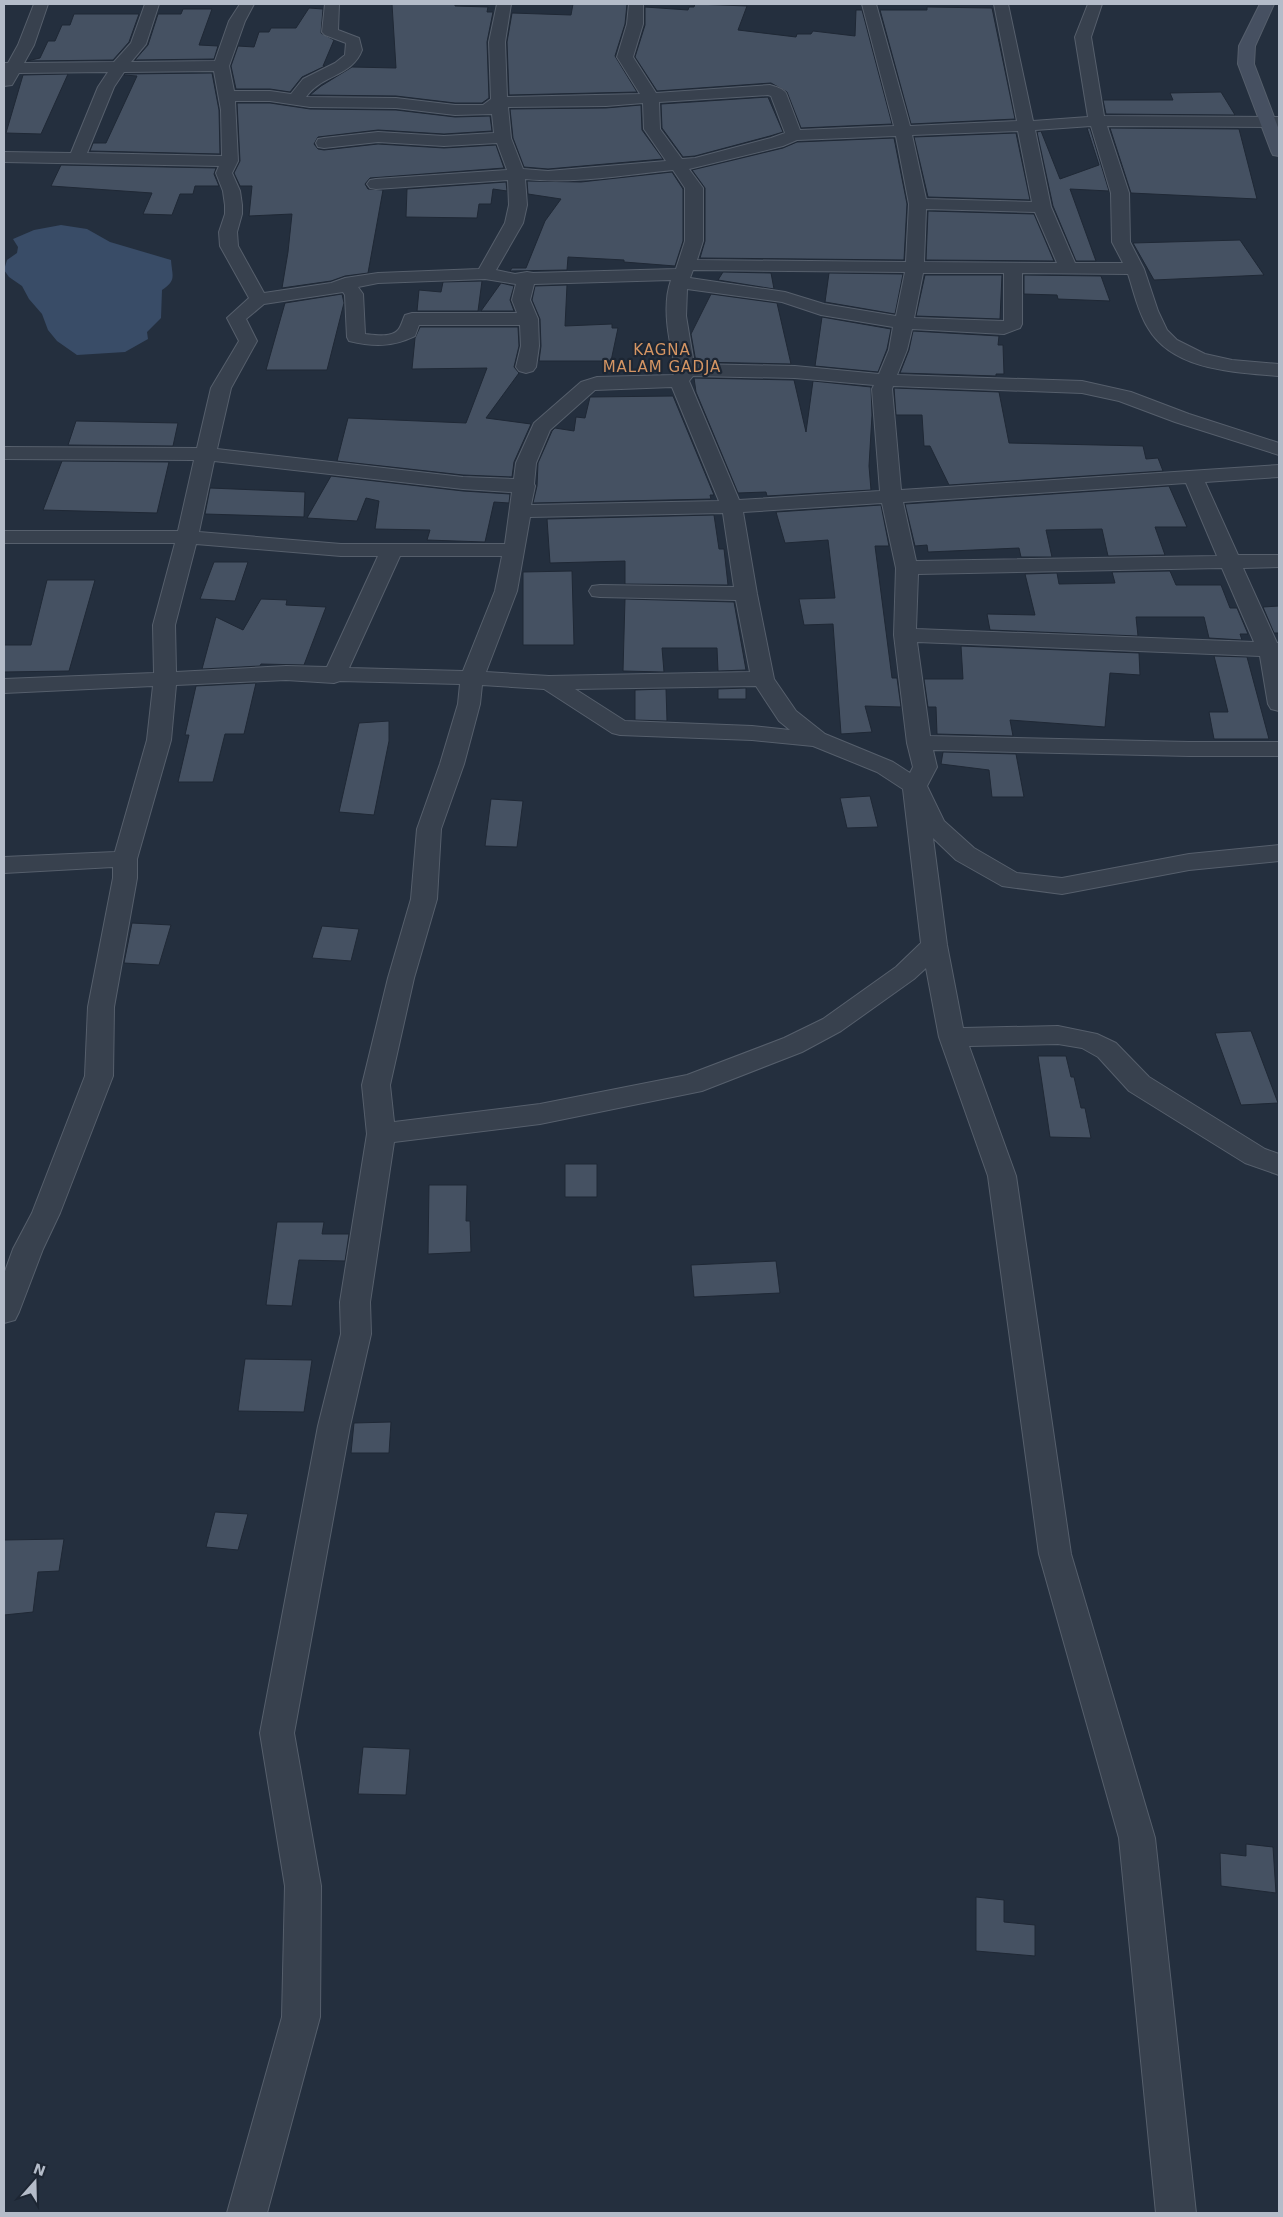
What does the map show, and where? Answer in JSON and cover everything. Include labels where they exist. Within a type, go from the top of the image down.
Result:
[{"type":"street","points":[[4,86],[9,68],[26,45],[41,4]]},
{"type":"street","points":[[78,158],[106,87],[118,68],[138,44],[152,4]]},
{"type":"street","points":[[247,4],[237,22],[221,66],[229,110],[230,161],[224,173],[232,188],[231,197],[234,211],[228,227],[228,242],[259,299]]},
{"type":"street","points":[[295,100],[310,81],[346,63],[352,56],[355,46],[354,41],[330,32],[332,4]]},
{"type":"street","points":[[485,274],[514,223],[518,205],[516,173],[503,138],[500,102],[497,42],[504,4]]},
{"type":"street","points":[[636,4],[634,24],[625,57],[651,98],[652,129],[694,188],[694,241],[683,274],[677,318],[682,376],[732,507],[746,594],[763,679],[787,716],[817,739],[885,768],[915,786],[934,825],[965,854],[1011,880],[1062,886],[1189,862],[1279,852]]},
{"type":"street","points":[[869,4],[902,131],[918,204],[915,267],[898,350],[882,390],[891,496],[906,568],[905,635],[919,743],[924,767],[915,786],[934,945],[952,1037],[1002,1176],[1055,1554],[1138,1838],[1176,2213]]},
{"type":"street","points":[[1001,4],[1042,207],[1068,268]]},
{"type":"street","points":[[1095,4],[1083,37],[1097,120],[1120,193],[1121,242],[1135,268],[1160,333],[1178,348],[1207,361],[1279,370]]},
{"type":"street","points":[[1268,4],[1247,46],[1246,64],[1274,122],[1279,151]]},
{"type":"street","points":[[9,68],[221,66]]},
{"type":"street","points":[[226,96],[270,96],[295,100],[345,103],[396,103],[475,111],[490,110],[491,104],[500,102],[592,102],[763,89],[778,93],[794,135]]},
{"type":"street","points":[[376,184],[499,177],[516,173],[548,176],[678,165],[725,156],[777,142],[794,135],[1025,126],[1097,120],[1274,122]]},
{"type":"street","points":[[324,143],[378,137],[444,141],[503,138]]},
{"type":"street","points":[[4,157],[230,161]]},
{"type":"street","points":[[918,204],[1042,207]]},
{"type":"street","points":[[4,1312],[28,1249],[46,1213],[99,1076],[101,1006],[125,878],[125,859],[159,740],[165,679],[164,625],[221,388],[248,342],[236,318],[259,299],[336,288],[345,283],[378,278],[485,274],[515,279],[915,267],[1013,269],[1135,268]]},
{"type":"street","points":[[683,274],[798,300],[821,309],[903,323],[1009,327],[1013,324],[1013,269]]},
{"type":"street","points":[[526,366],[530,346],[529,319],[521,300],[527,278]]},
{"type":"street","points":[[345,283],[354,294],[356,337],[377,342],[392,341],[408,332],[412,319],[529,319]]},
{"type":"street","points":[[247,2213],[301,2017],[303,1886],[277,1733],[334,1426],[356,1334],[355,1302],[381,1134],[376,1085],[401,978],[424,899],[429,829],[466,713],[472,678],[506,591],[515,550],[526,463],[541,427],[588,386],[597,383],[682,376],[795,372],[885,380],[1082,387],[1101,390],[1124,396],[1182,418],[1279,449]]},
{"type":"street","points":[[4,453],[205,454],[463,483],[524,486]]},
{"type":"street","points":[[521,511],[732,507],[1279,470]]},
{"type":"street","points":[[1193,477],[1230,562],[1274,651],[1273,662],[1279,704]]},
{"type":"street","points":[[4,537],[186,537],[340,550],[390,552],[515,550]]},
{"type":"street","points":[[334,676],[390,552]]},
{"type":"street","points":[[906,568],[1279,561]]},
{"type":"street","points":[[600,590],[746,594]]},
{"type":"street","points":[[905,635],[1274,651]]},
{"type":"street","points":[[4,686],[286,673],[334,676],[472,678],[549,683],[763,679]]},
{"type":"street","points":[[549,683],[620,728],[752,733],[817,739]]},
{"type":"street","points":[[919,743],[1006,743],[1184,750],[1279,749]]},
{"type":"street","points":[[4,865],[125,859]]},
{"type":"street","points":[[381,1134],[540,1114],[692,1084],[793,1045],[832,1026],[905,974],[934,945]]},
{"type":"street","points":[[952,1037],[1058,1035],[1088,1040],[1107,1050],[1139,1084],[1254,1156],[1279,1165]]},
{"type":"water","points":[[61,225],[87,229],[110,242],[171,260],[172,280],[162,290],[161,318],[147,332],[148,339],[125,352],[77,355],[57,341],[48,330],[42,314],[29,299],[22,286],[9,277],[4,270],[7,260],[17,253],[18,247],[13,239],[34,230]]},
{"type":"building","points":[[392,4],[455,4],[455,6],[488,7],[487,12],[493,12],[487,42],[489,98],[482,103],[455,103],[396,96],[310,95],[352,67],[396,68]]},
{"type":"building","points":[[573,4],[627,4],[625,24],[615,56],[637,92],[509,95],[507,42],[512,13],[571,15]]},
{"type":"building","points":[[695,4],[747,6],[738,30],[796,37],[797,34],[811,34],[813,31],[855,36],[856,10],[862,10],[892,124],[801,128],[787,92],[771,83],[657,91],[635,57],[645,25],[645,7],[688,10],[689,7],[694,7]]},
{"type":"building","points":[[927,7],[992,8],[1015,119],[911,124],[880,10],[927,10]]},
{"type":"building","points":[[309,8],[323,9],[321,33],[334,40],[323,66],[325,66],[302,77],[290,92],[270,89],[236,89],[231,66],[238,46],[254,47],[259,32],[269,32],[271,28],[296,28]]},
{"type":"building","points":[[183,9],[212,9],[199,45],[218,46],[214,59],[135,60],[148,45],[158,14],[181,14]]},
{"type":"building","points":[[74,14],[139,14],[129,42],[113,60],[27,61],[40,58],[48,41],[55,41],[62,25],[70,25]]},
{"type":"building","points":[[212,73],[219,110],[220,154],[90,151],[93,143],[106,143],[137,76],[125,74]]},
{"type":"building","points":[[68,74],[41,134],[6,133],[23,75]]},
{"type":"building","points":[[1221,92],[1235,115],[1106,114],[1103,100],[1173,100],[1170,93]]},
{"type":"building","points":[[768,97],[783,132],[695,156],[683,157],[662,128],[661,104]]},
{"type":"building","points":[[237,103],[270,103],[310,109],[396,110],[455,117],[490,116],[492,131],[444,134],[378,130],[318,137],[314,144],[318,149],[324,150],[378,144],[444,148],[496,145],[504,168],[370,178],[365,184],[368,189],[383,190],[368,273],[345,276],[331,281],[282,288],[292,214],[249,216],[252,186],[240,186],[234,173],[240,161]]},
{"type":"building","points":[[641,105],[642,130],[663,159],[548,169],[524,167],[513,138],[510,109],[606,108]]},
{"type":"building","points":[[1087,128],[1090,128],[1109,191],[1070,189],[1096,261],[1076,261],[1053,206],[1037,132],[1041,131],[1060,179],[1099,165]]},
{"type":"building","points":[[1110,128],[1239,129],[1257,199],[1131,193]]},
{"type":"building","points":[[1016,133],[1030,200],[928,197],[914,137]]},
{"type":"building","points":[[894,138],[907,204],[904,260],[700,258],[705,241],[705,188],[692,170],[783,148],[797,142]]},
{"type":"building","points":[[61,165],[216,168],[214,174],[219,186],[195,186],[193,194],[180,194],[172,215],[143,214],[152,193],[51,186]]},
{"type":"building","points":[[672,172],[683,189],[683,241],[675,266],[624,262],[624,260],[568,257],[567,270],[510,271],[512,268],[526,268],[545,221],[561,199],[528,194],[527,181],[581,182]]},
{"type":"building","points":[[506,182],[507,191],[493,189],[491,204],[479,204],[477,218],[406,217],[407,189]]},
{"type":"building","points":[[928,211],[1034,214],[1054,261],[926,260]]},
{"type":"building","points":[[1240,240],[1264,275],[1154,280],[1133,243]]},
{"type":"building","points":[[723,272],[771,273],[774,289],[718,280]]},
{"type":"building","points":[[829,273],[903,274],[895,314],[825,302]]},
{"type":"building","points":[[925,275],[1002,275],[1000,319],[916,316]]},
{"type":"building","points":[[1024,275],[1101,276],[1110,301],[1058,299],[1057,295],[1024,294]]},
{"type":"building","points":[[482,281],[478,311],[417,311],[419,290],[441,292],[443,282]]},
{"type":"building","points":[[501,283],[514,286],[510,300],[514,311],[481,311]]},
{"type":"building","points":[[567,285],[565,326],[612,324],[612,328],[618,328],[611,361],[539,361],[541,346],[540,319],[532,300],[535,286]]},
{"type":"building","points":[[342,294],[344,303],[327,370],[266,370],[285,303]]},
{"type":"building","points":[[711,294],[777,303],[791,364],[696,362],[691,334]]},
{"type":"building","points":[[822,317],[891,329],[887,349],[878,372],[815,366]]},
{"type":"building","points":[[420,327],[518,327],[519,346],[514,367],[519,373],[486,418],[531,424],[514,462],[512,477],[463,475],[337,461],[348,418],[466,423],[487,368],[412,369],[415,338]]},
{"type":"building","points":[[913,331],[999,336],[998,345],[1003,345],[1004,374],[996,374],[996,376],[900,373],[909,350]]},
{"type":"building","points":[[694,378],[794,380],[806,432],[813,381],[871,387],[872,415],[869,466],[871,490],[767,496],[766,492],[738,493],[696,392]]},
{"type":"building","points":[[894,388],[999,392],[1009,443],[1143,446],[1146,459],[1158,458],[1163,471],[949,485],[930,446],[924,446],[922,415],[896,415]]},
{"type":"building","points":[[673,396],[714,495],[710,495],[711,499],[533,503],[537,486],[538,463],[552,431],[555,428],[574,431],[576,417],[585,418],[590,397]]},
{"type":"building","points":[[76,421],[178,423],[173,446],[68,445]]},
{"type":"building","points":[[62,461],[169,462],[157,513],[43,510]]},
{"type":"building","points":[[331,476],[463,491],[510,494],[509,503],[494,502],[485,542],[427,540],[430,530],[375,529],[379,501],[366,498],[357,521],[307,518]]},
{"type":"building","points":[[1169,486],[1187,527],[1155,527],[1165,555],[1108,556],[1102,529],[1046,530],[1052,557],[1021,557],[1019,548],[928,552],[927,545],[915,546],[905,504]]},
{"type":"building","points":[[210,488],[305,492],[304,517],[205,514]]},
{"type":"building","points":[[881,505],[889,546],[875,546],[892,678],[897,678],[901,707],[865,706],[872,732],[841,734],[833,624],[804,625],[799,599],[835,598],[828,540],[785,543],[776,512]]},
{"type":"building","points":[[714,515],[719,549],[724,549],[728,585],[625,584],[625,561],[550,563],[547,519]]},
{"type":"building","points":[[214,562],[248,562],[235,601],[200,599]]},
{"type":"building","points":[[572,571],[574,645],[523,645],[523,572]]},
{"type":"building","points":[[1170,571],[1176,585],[1221,585],[1230,608],[1237,608],[1248,634],[1240,634],[1242,640],[1209,638],[1204,617],[1136,617],[1138,636],[990,630],[987,614],[1035,615],[1025,574],[1057,573],[1059,584],[1115,583],[1112,572]]},
{"type":"building","points":[[47,580],[95,580],[69,671],[4,672],[4,645],[31,645]]},
{"type":"building","points":[[261,599],[287,600],[286,605],[326,607],[304,665],[261,664],[260,666],[202,669],[216,617],[243,630]]},
{"type":"building","points":[[625,599],[734,602],[746,670],[718,671],[717,648],[662,648],[664,672],[623,671]]},
{"type":"building","points":[[1279,606],[1279,633],[1274,633],[1263,607]]},
{"type":"building","points":[[961,646],[1139,653],[1140,675],[1110,673],[1105,727],[1010,720],[1013,736],[937,734],[936,707],[928,707],[924,679],[963,679]]},
{"type":"building","points":[[1214,656],[1247,657],[1269,739],[1214,739],[1209,712],[1228,712]]},
{"type":"building","points":[[256,683],[244,734],[225,734],[213,782],[178,782],[189,735],[185,735],[196,686]]},
{"type":"building","points":[[746,688],[746,699],[718,699],[718,689]]},
{"type":"building","points":[[666,689],[667,721],[635,720],[635,690]]},
{"type":"building","points":[[389,721],[389,741],[374,815],[339,812],[359,723]]},
{"type":"building","points":[[943,752],[1016,754],[1024,797],[992,797],[989,770],[941,764]]},
{"type":"building","points":[[870,796],[878,827],[847,828],[840,798]]},
{"type":"building","points":[[491,799],[523,801],[517,847],[485,846]]},
{"type":"building","points":[[132,923],[171,925],[159,965],[124,963]]},
{"type":"building","points":[[322,926],[359,929],[351,961],[312,958]]},
{"type":"building","points":[[1251,1031],[1278,1103],[1241,1105],[1215,1033]]},
{"type":"building","points":[[1038,1056],[1066,1056],[1071,1077],[1074,1077],[1081,1108],[1085,1108],[1091,1138],[1050,1137]]},
{"type":"building","points":[[565,1164],[597,1164],[597,1197],[565,1197]]},
{"type":"building","points":[[429,1185],[467,1185],[466,1221],[470,1221],[471,1252],[428,1254]]},
{"type":"building","points":[[277,1222],[324,1222],[322,1234],[349,1234],[345,1261],[299,1260],[292,1306],[266,1305]]},
{"type":"building","points":[[776,1261],[780,1293],[694,1297],[691,1265]]},
{"type":"building","points":[[245,1359],[312,1360],[304,1412],[238,1411]]},
{"type":"building","points":[[391,1422],[389,1453],[351,1453],[354,1423]]},
{"type":"building","points":[[215,1512],[248,1514],[238,1550],[206,1547]]},
{"type":"building","points":[[64,1539],[59,1571],[38,1572],[33,1612],[4,1615],[4,1540]]},
{"type":"building","points":[[363,1747],[410,1749],[406,1795],[358,1794]]},
{"type":"building","points":[[1246,1844],[1273,1847],[1276,1893],[1221,1886],[1220,1853],[1246,1856]]},
{"type":"building","points":[[976,1897],[1004,1900],[1004,1922],[1035,1925],[1035,1956],[976,1951]]},
{"type":"district","name":"KAGNA MALAM GADJA","points":[[662,358]]}]
